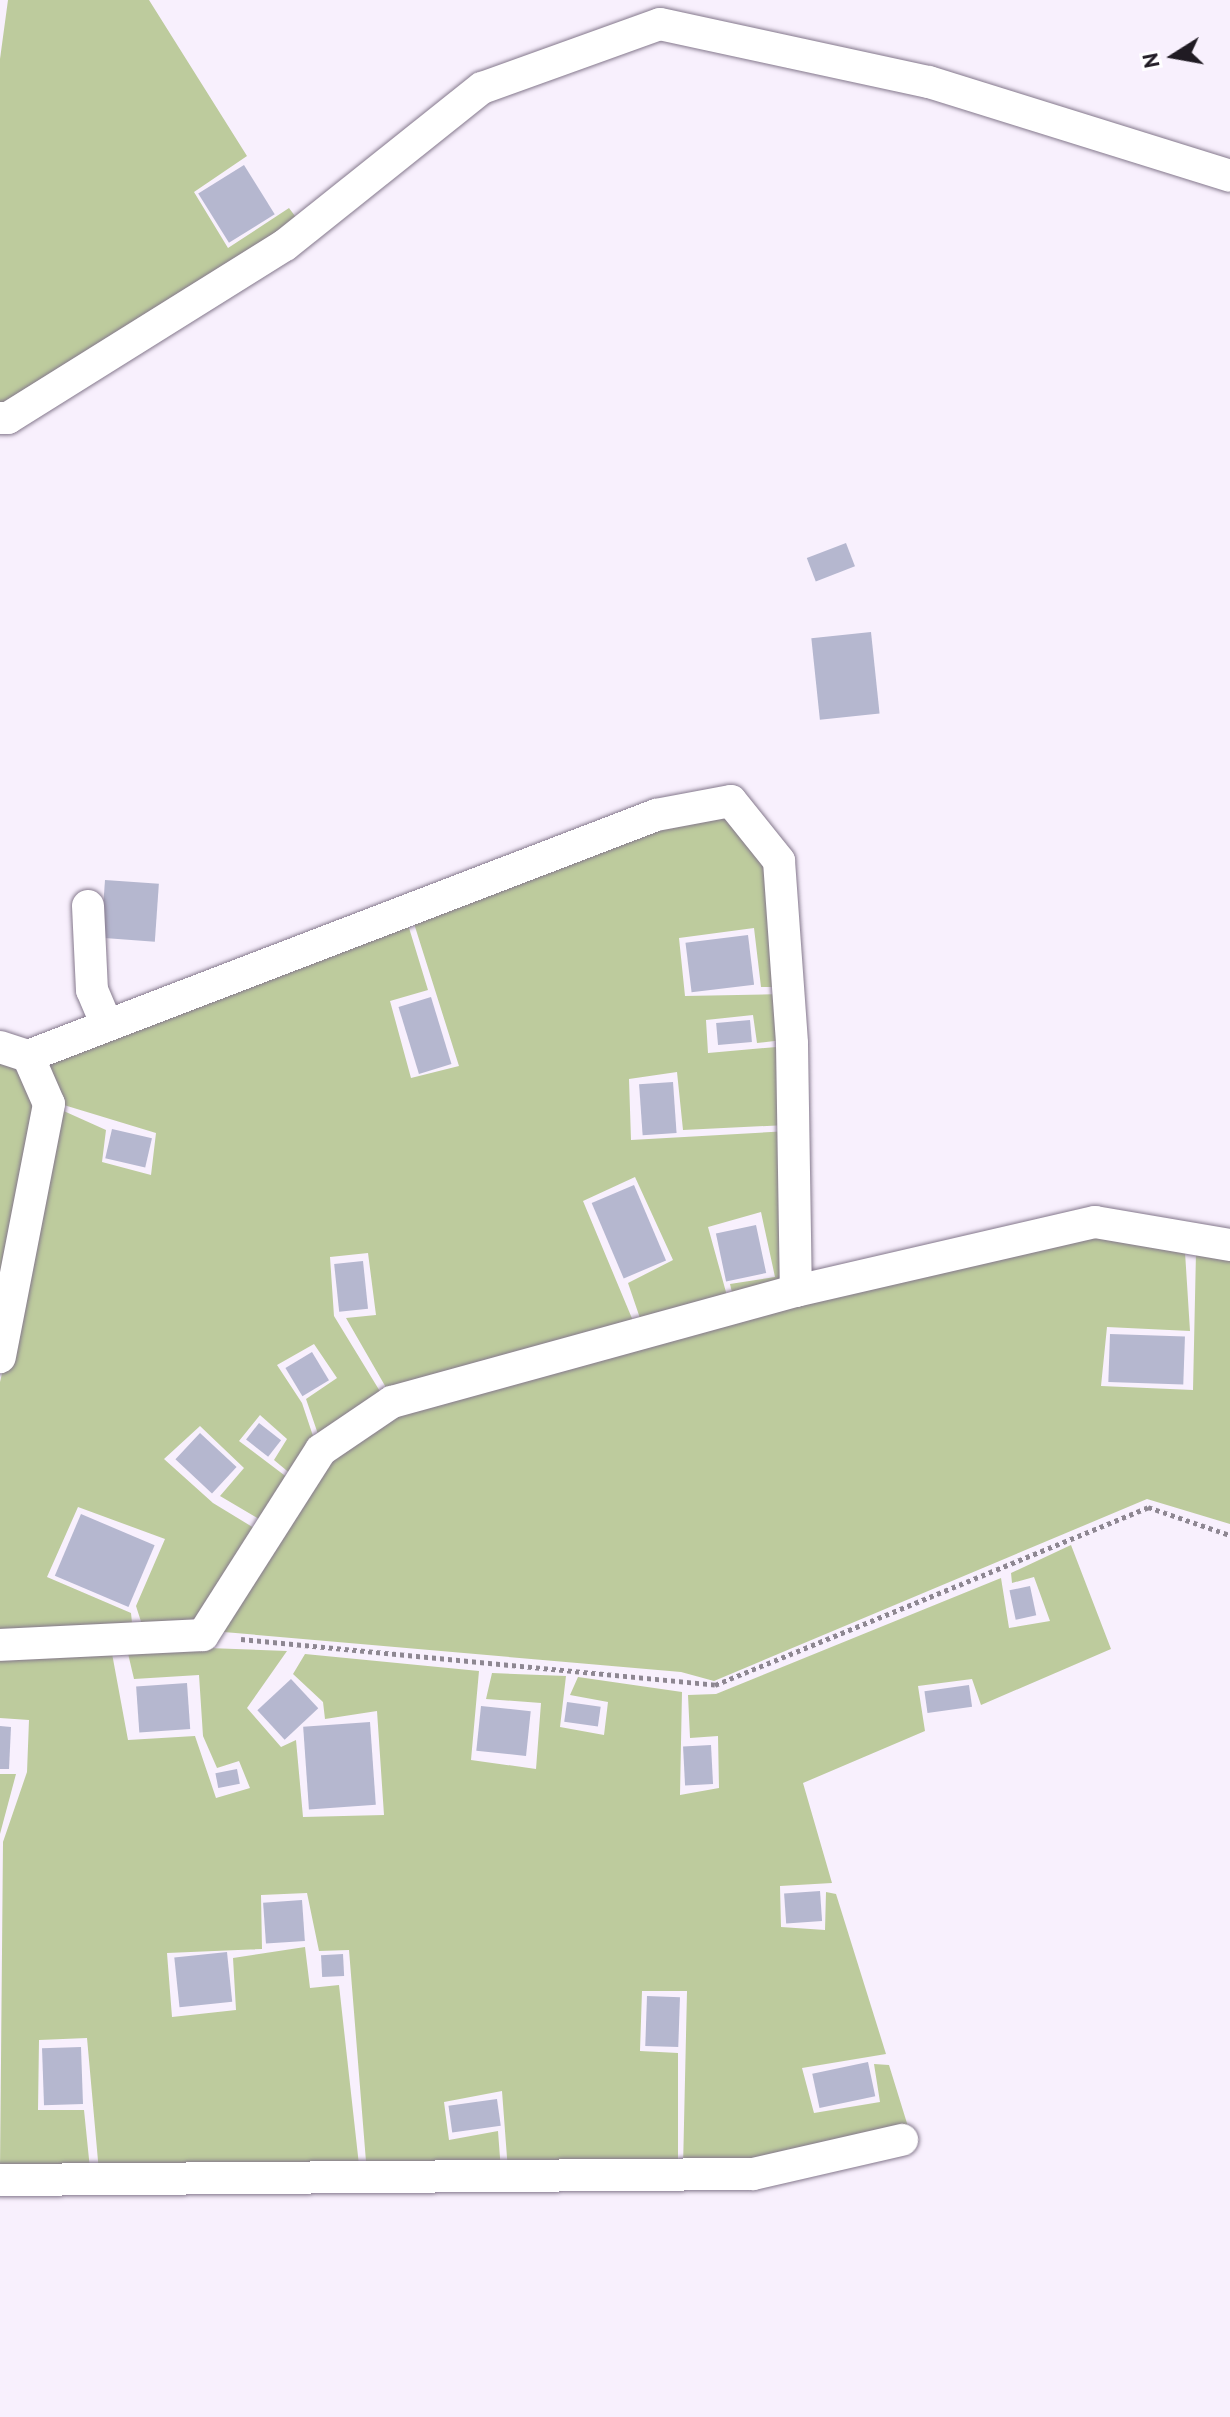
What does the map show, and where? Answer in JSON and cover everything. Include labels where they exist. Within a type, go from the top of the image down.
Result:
[{"type":"street","points":[[0,418],[8,418],[285,245],[482,88],[660,24],[929,82],[1230,176]]},
{"type":"street","points":[[0,1357],[49,1104],[14,1051],[107,1025],[656,815],[731,801],[779,861],[792,1044],[796,1291]]},
{"type":"street","points":[[88,906],[92,990],[107,1025]]},
{"type":"street","points":[[0,1645],[203,1635],[321,1450],[392,1402],[796,1291],[1095,1222],[1230,1245]]},
{"type":"street","points":[[0,2180],[753,2174],[902,2140]]},
{"type":"path","points":[[203,1635],[715,1685],[1148,1507],[1230,1535]]},
{"type":"green space","points":[[8,0],[149,0],[247,156],[194,192],[228,248],[289,208],[301,224],[0,408],[0,59]]},
{"type":"green space","points":[[726,807],[774,866],[782,987],[761,987],[754,928],[679,938],[685,996],[783,994],[783,1040],[757,1043],[753,1015],[706,1020],[708,1053],[788,1046],[787,1125],[683,1130],[677,1072],[629,1079],[631,1140],[789,1131],[790,1287],[734,1301],[730,1284],[775,1277],[761,1212],[708,1227],[729,1303],[642,1324],[628,1283],[673,1260],[635,1177],[583,1201],[636,1328],[388,1391],[346,1318],[376,1315],[368,1253],[330,1257],[334,1316],[381,1393],[319,1437],[306,1399],[337,1378],[314,1344],[277,1365],[302,1403],[314,1439],[292,1475],[274,1460],[287,1439],[260,1415],[239,1441],[288,1478],[264,1522],[220,1496],[244,1468],[200,1426],[164,1459],[213,1503],[259,1531],[199,1628],[144,1631],[136,1606],[165,1539],[78,1507],[47,1577],[131,1613],[133,1632],[0,1640],[0,1382],[33,1242],[57,1108],[106,1130],[102,1162],[151,1175],[156,1133],[54,1102],[34,1057],[406,918],[428,990],[390,1001],[411,1078],[459,1066],[411,914]]},
{"type":"green space","points":[[0,1051],[24,1060],[44,1106],[0,1333]]},
{"type":"green space","points":[[1096,1226],[1185,1252],[1190,1331],[1107,1327],[1101,1386],[1193,1390],[1196,1252],[1230,1256],[1230,1524],[1147,1499],[714,1681],[681,1672],[212,1631],[327,1454],[393,1412]]},
{"type":"green space","points":[[1071,1545],[1111,1649],[981,1705],[972,1679],[918,1686],[925,1731],[803,1783],[832,1883],[780,1886],[781,1927],[825,1930],[826,1892],[836,1894],[886,2054],[802,2068],[814,2113],[880,2102],[874,2064],[889,2065],[910,2133],[750,2167],[683,2168],[687,1991],[642,1991],[640,2051],[678,2053],[678,2167],[508,2171],[502,2091],[444,2102],[449,2140],[498,2131],[501,2171],[367,2174],[349,1950],[319,1951],[307,1893],[261,1895],[262,1949],[167,1953],[172,2017],[236,2010],[233,1958],[305,1947],[310,1988],[339,1985],[360,2174],[99,2172],[87,2038],[39,2040],[38,2110],[84,2110],[90,2169],[0,2170],[3,1842],[27,1772],[29,1720],[0,1718],[0,1652],[111,1648],[128,1740],[195,1736],[216,1798],[250,1788],[239,1761],[217,1768],[203,1736],[199,1675],[134,1679],[126,1645],[287,1651],[247,1708],[281,1747],[296,1740],[303,1817],[384,1815],[377,1711],[325,1719],[323,1702],[293,1674],[305,1654],[479,1671],[471,1760],[536,1769],[541,1703],[486,1699],[492,1673],[566,1676],[560,1727],[604,1735],[608,1702],[570,1695],[578,1677],[682,1692],[680,1795],[719,1788],[718,1736],[690,1738],[688,1695],[716,1694],[1001,1578],[1009,1628],[1050,1621],[1034,1577],[1012,1583],[1011,1573]]},
{"type":"green space","points":[[0,1774],[16,1774],[0,1834]]},
{"type":"building","points":[[244,165],[275,214],[229,243],[198,194]]},
{"type":"building","points":[[846,543],[855,566],[816,581],[807,558]]},
{"type":"building","points":[[871,632],[880,714],[820,720],[811,638]]},
{"type":"building","points":[[105,880],[159,884],[155,942],[101,938]]},
{"type":"building","points":[[748,935],[754,985],[692,992],[685,943]]},
{"type":"building","points":[[431,997],[451,1064],[419,1074],[398,1007]]},
{"type":"building","points":[[750,1020],[752,1042],[718,1045],[716,1023]]},
{"type":"building","points":[[673,1082],[677,1133],[643,1135],[639,1084]]},
{"type":"building","points":[[112,1129],[152,1138],[145,1167],[105,1158]]},
{"type":"building","points":[[634,1185],[666,1260],[624,1278],[592,1203]]},
{"type":"building","points":[[756,1225],[766,1273],[726,1281],[716,1234]]},
{"type":"building","points":[[363,1261],[368,1309],[339,1312],[334,1264]]},
{"type":"building","points":[[1110,1334],[1185,1337],[1183,1385],[1108,1382]]},
{"type":"building","points":[[312,1352],[329,1380],[302,1396],[285,1368]]},
{"type":"building","points":[[259,1423],[281,1440],[268,1457],[246,1440]]},
{"type":"building","points":[[200,1433],[237,1467],[212,1493],[175,1459]]},
{"type":"building","points":[[81,1514],[155,1545],[128,1607],[55,1576]]},
{"type":"building","points":[[1030,1586],[1036,1615],[1016,1620],[1009,1590]]},
{"type":"building","points":[[291,1679],[318,1708],[285,1740],[257,1710]]},
{"type":"building","points":[[187,1683],[190,1729],[139,1732],[136,1687]]},
{"type":"building","points":[[969,1685],[972,1707],[927,1713],[924,1691]]},
{"type":"building","points":[[567,1702],[601,1707],[598,1727],[564,1722]]},
{"type":"building","points":[[481,1706],[531,1711],[526,1756],[476,1751]]},
{"type":"building","points":[[370,1722],[376,1805],[309,1809],[303,1727]]},
{"type":"building","points":[[0,1726],[11,1727],[9,1769],[0,1769]]},
{"type":"building","points":[[711,1745],[713,1784],[685,1785],[683,1746]]},
{"type":"building","points":[[237,1769],[240,1784],[218,1788],[215,1773]]},
{"type":"building","points":[[820,1891],[822,1921],[786,1923],[784,1894]]},
{"type":"building","points":[[302,1900],[305,1941],[266,1944],[263,1903]]},
{"type":"building","points":[[227,1952],[232,2002],[180,2007],[174,1958]]},
{"type":"building","points":[[343,1954],[344,1976],[322,1977],[321,1955]]},
{"type":"building","points":[[647,1996],[680,1997],[678,2047],[645,2046]]},
{"type":"building","points":[[81,2047],[83,2104],[44,2105],[42,2048]]},
{"type":"building","points":[[868,2062],[875,2096],[820,2108],[812,2074]]},
{"type":"building","points":[[497,2099],[501,2126],[452,2133],[448,2106]]}]
